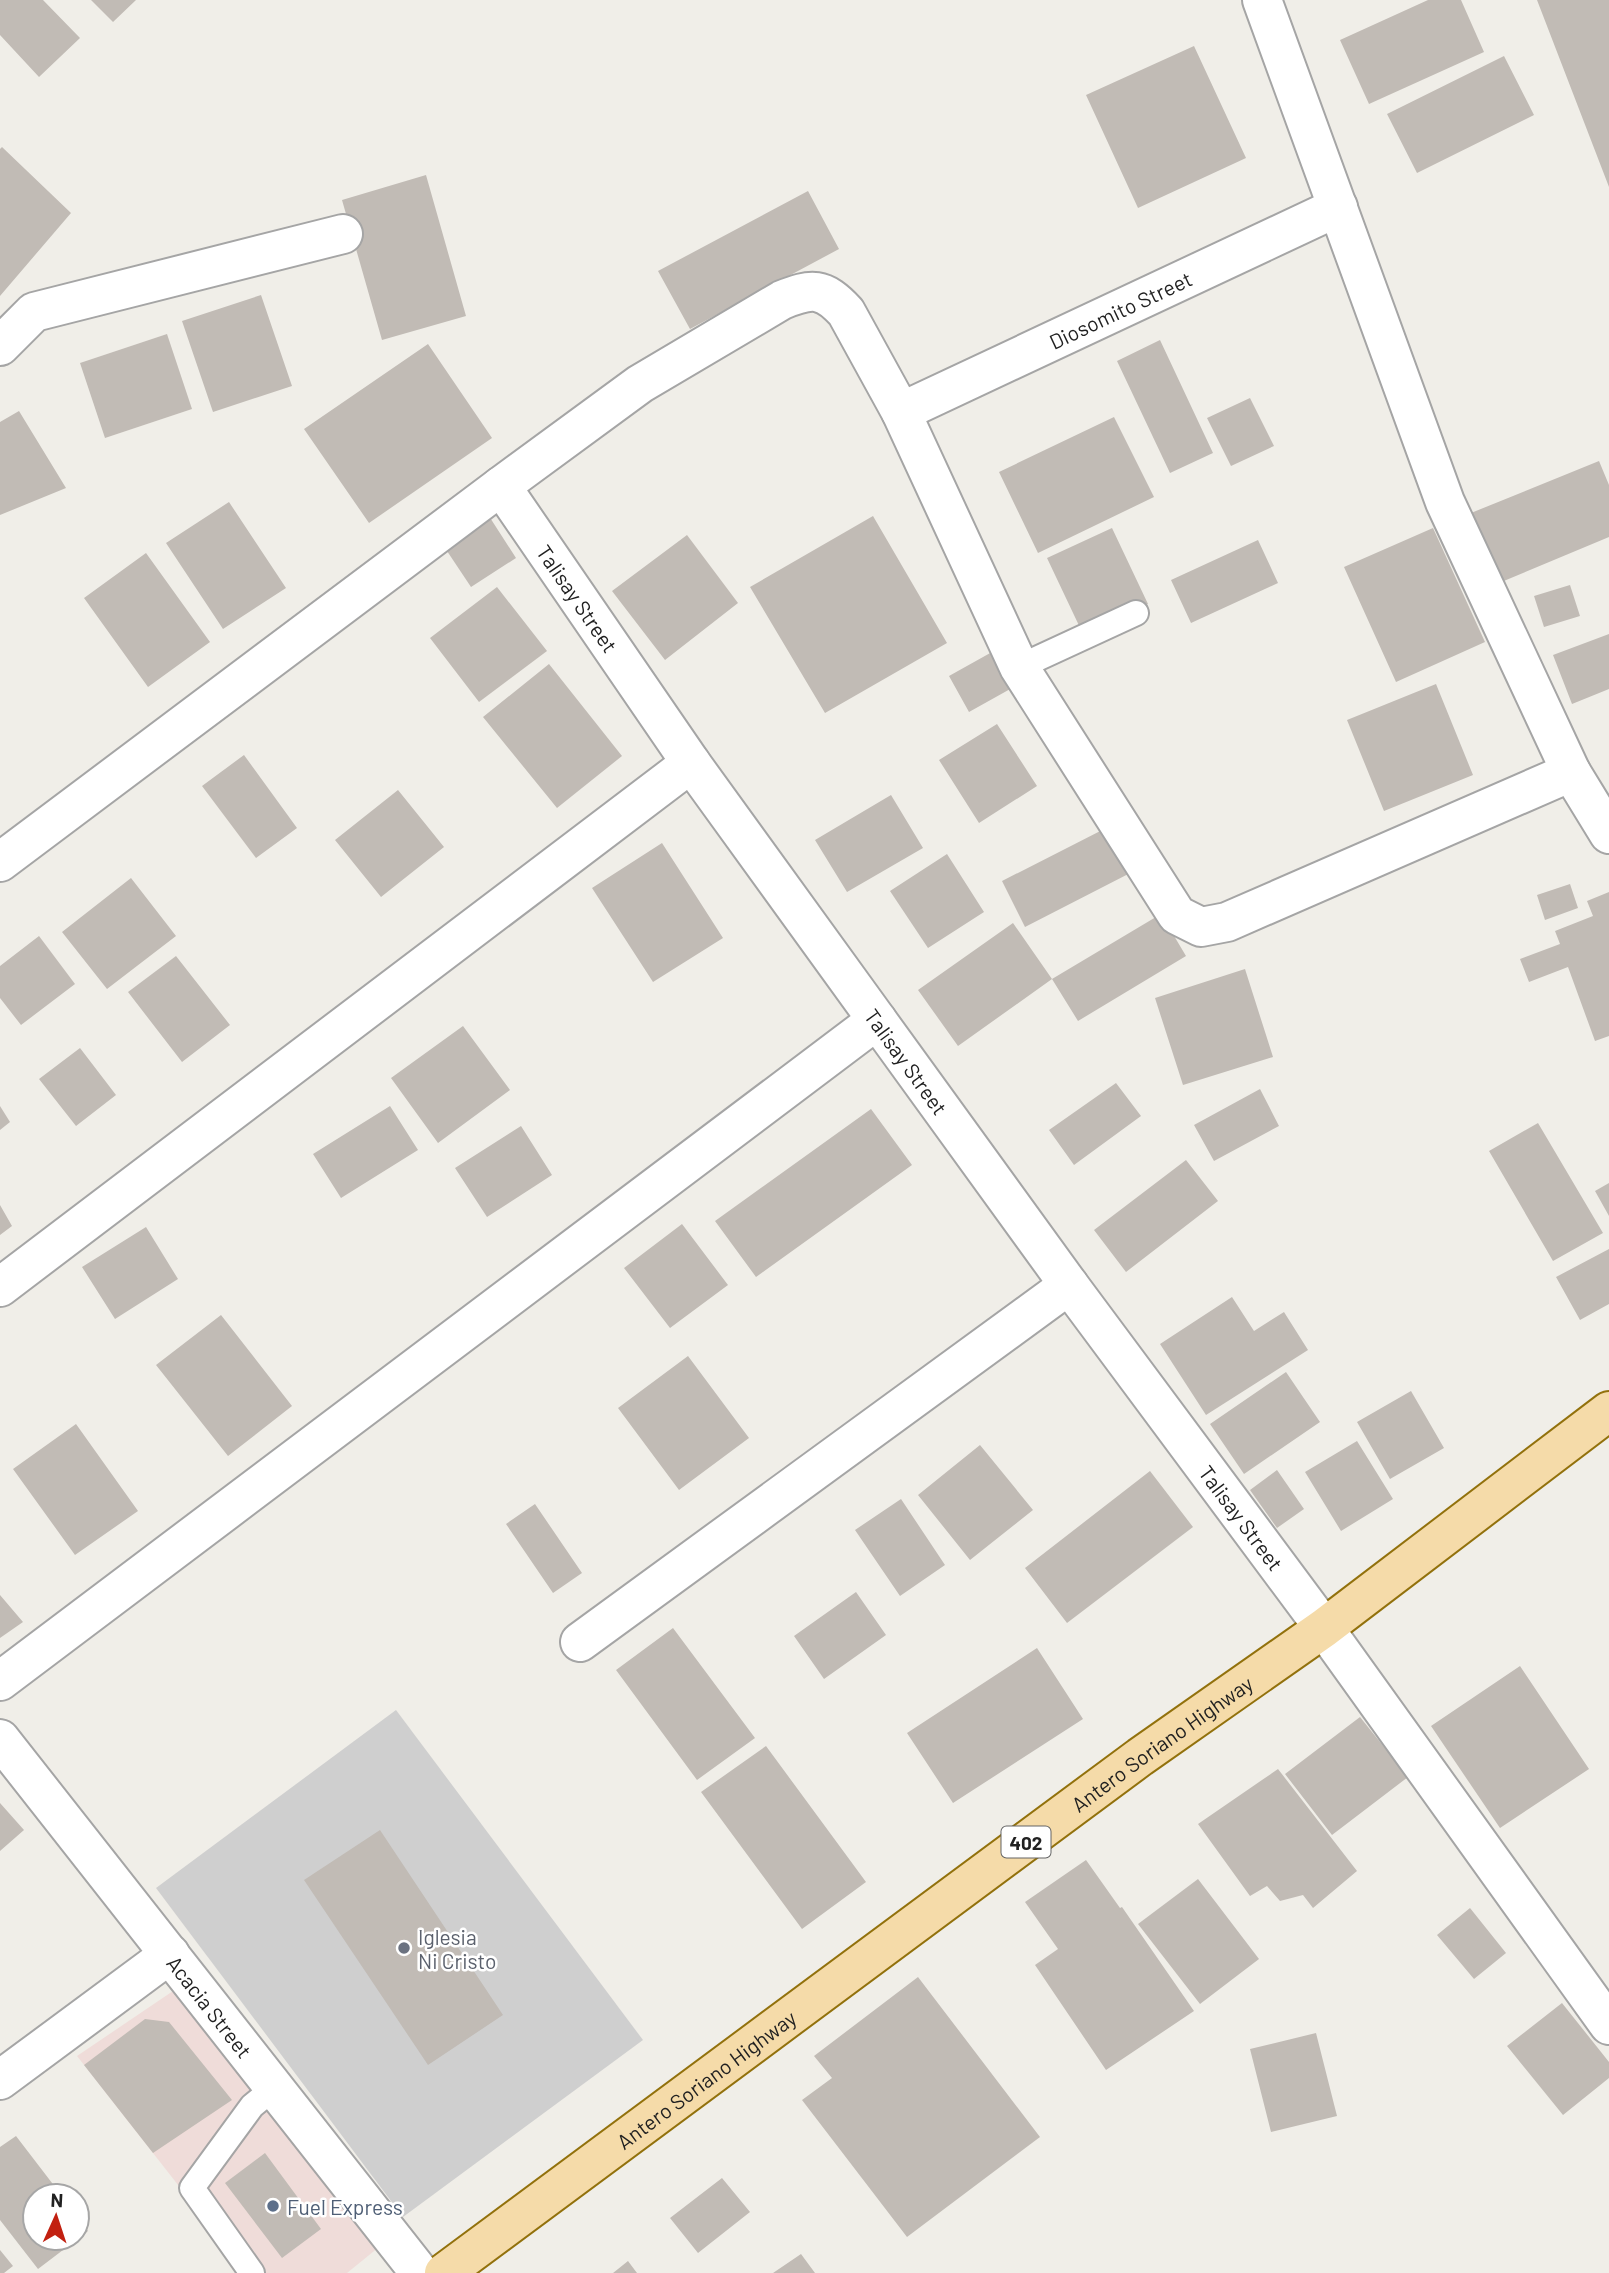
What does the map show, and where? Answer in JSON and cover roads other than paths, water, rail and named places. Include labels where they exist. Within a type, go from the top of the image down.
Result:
[{"type":"main road","name":"Antero Soriano Highway","points":[[443,2273],[1140,1757],[1324,1628],[1609,1411]]},
{"type":"street","points":[[1262,0],[1445,502],[1571,772],[1609,834]]},
{"type":"street","name":"Diosomito Street","points":[[901,412],[1338,207]]},
{"type":"street","points":[[0,346],[34,312],[342,234]]},
{"type":"street","points":[[0,862],[640,384],[782,300],[802,292],[819,291],[834,299],[846,312],[901,412],[1019,667],[1177,915],[1201,927],[1227,922],[1571,772]]},
{"type":"street","name":"Talisay Street","points":[[500,486],[691,763],[1069,1285],[1324,1628],[1609,2025]]},
{"type":"street","points":[[0,1287],[691,763]]},
{"type":"street","points":[[0,1681],[877,1020]]},
{"type":"street","points":[[580,1642],[1069,1285]]},
{"type":"street","name":"Acacia Street","points":[[0,1739],[420,2273]]},
{"type":"street","points":[[0,2080],[170,1954]]},
{"type":"lane","points":[[1019,667],[1136,613]]},
{"type":"lane","points":[[252,2273],[192,2188],[252,2106],[275,2087]]},
{"type":"place","name":"Iglesia Ni Cristo","points":[[404,1948]]},
{"type":"place","name":"Fuel Express","points":[[273,2206]]}]
